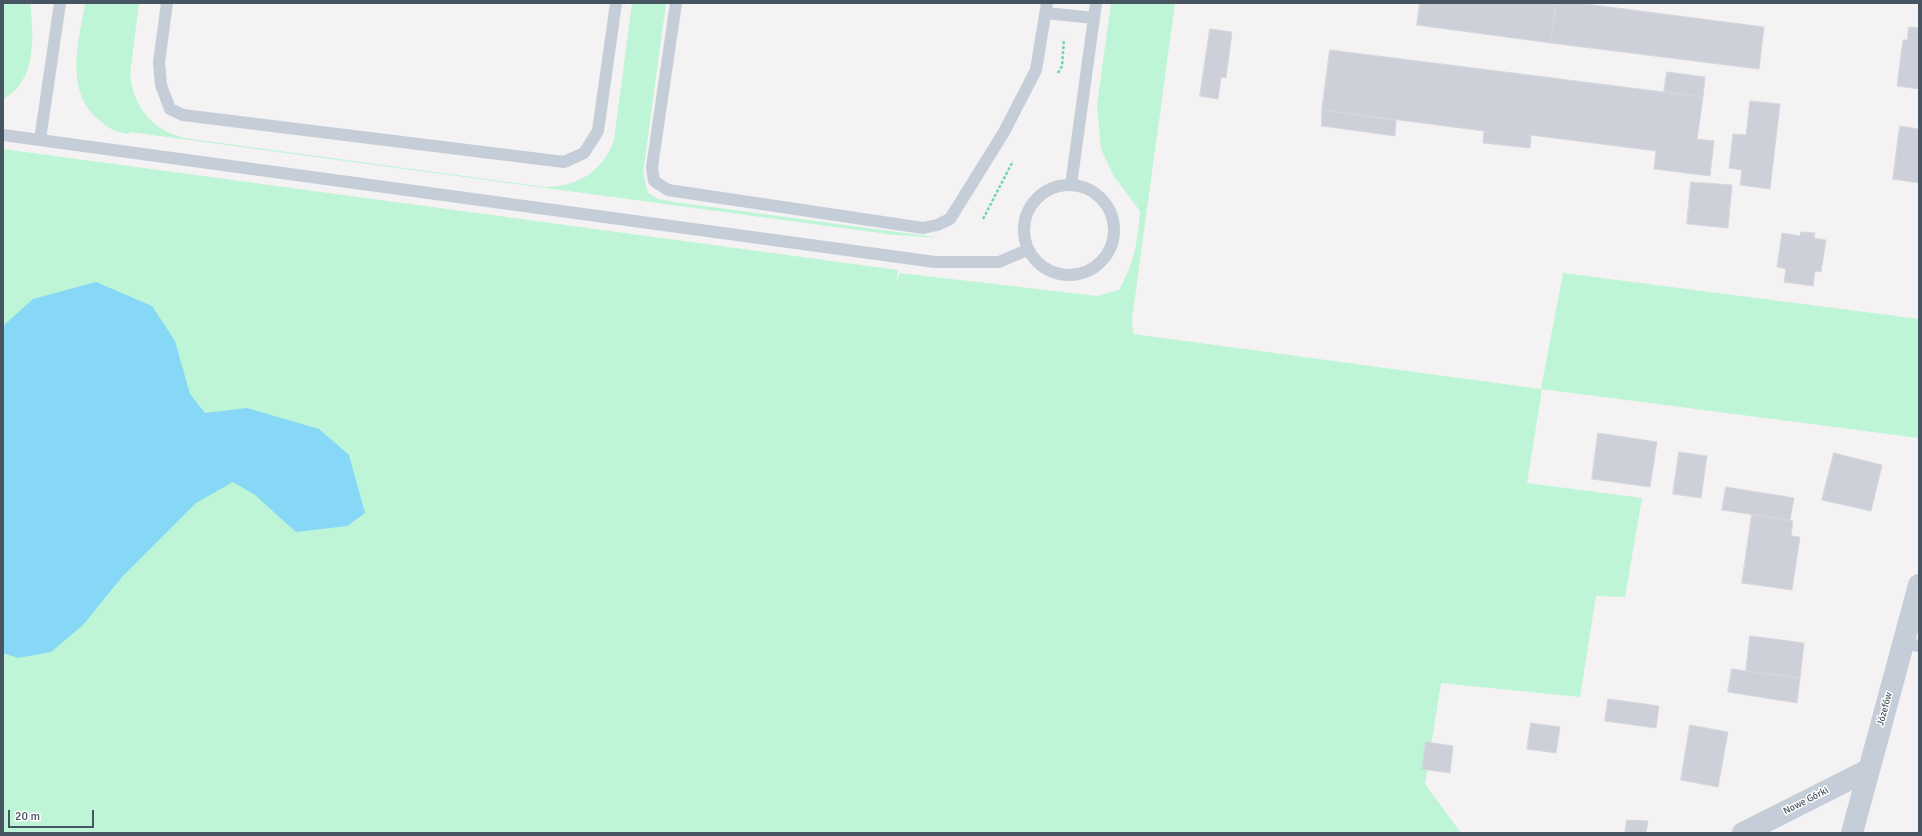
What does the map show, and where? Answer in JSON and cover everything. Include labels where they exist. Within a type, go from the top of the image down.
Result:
[{"type":"street","name":"Józefów","points":[[1852,833],[1868,770],[1911,645],[1919,585]]},
{"type":"street","name":"Nowe Górki","points":[[1743,833],[1868,770]]},
{"type":"lane","points":[[40,140],[60,3]]},
{"type":"lane","points":[[167,3],[159,62],[161,85],[170,109],[183,116],[564,162],[584,153],[598,131],[616,3]]},
{"type":"lane","points":[[676,3],[652,167],[654,181],[668,190],[923,228],[950,220],[1004,132],[1036,70],[1046,8],[1094,18]]},
{"type":"lane","points":[[1071,184],[1096,3]]},
{"type":"lane","points":[[3,135],[936,262],[998,262],[1027,250]]},
{"type":"lane","points":[[1063,184],[1078,185],[1092,191],[1104,201],[1112,215],[1114,230],[1112,246],[1104,259],[1092,270],[1077,275],[1061,275],[1047,270],[1036,262],[1027,250],[1023,236],[1024,221],[1029,208],[1037,196],[1049,188],[1063,184]]},
{"type":"green space","points":[[3,3],[30,3],[32,43],[28,69],[22,81],[14,91],[3,99]]},
{"type":"green space","points":[[85,3],[139,3],[130,74],[132,86],[135,97],[146,115],[162,129],[173,134],[184,138],[545,187],[568,184],[588,175],[603,160],[609,151],[614,140],[632,3],[666,3],[643,173],[648,193],[658,199],[674,202],[942,238],[895,235],[130,132],[129,134],[121,133],[102,123],[88,108],[81,95],[77,65]]},
{"type":"green space","points":[[1111,3],[1175,3],[1132,319],[1133,334],[1541,389],[1563,273],[1919,319],[1919,438],[1542,389],[1527,483],[1642,498],[1625,597],[1596,596],[1580,697],[1441,683],[1425,784],[1461,833],[3,833],[3,149],[898,270],[896,284],[900,273],[1097,296],[1119,290],[1132,261],[1138,232],[1140,211],[1113,175],[1101,149],[1097,105]]},
{"type":"water","points":[[96,282],[152,306],[175,341],[190,394],[205,413],[247,408],[319,429],[349,455],[365,513],[347,526],[296,532],[255,495],[233,482],[196,503],[122,577],[83,625],[51,652],[18,658],[3,653],[3,326],[33,299]]},
{"type":"building","points":[[1420,3],[1556,3],[1551,43],[1417,25]]},
{"type":"building","points":[[1556,3],[1578,3],[1764,27],[1759,69],[1551,43]]},
{"type":"building","points":[[1909,27],[1919,28],[1919,89],[1897,86],[1903,40],[1907,40]]},
{"type":"building","points":[[1210,29],[1232,32],[1226,78],[1221,77],[1218,99],[1200,96]]},
{"type":"building","points":[[1330,50],[1703,97],[1697,139],[1714,141],[1710,176],[1654,169],[1656,151],[1531,135],[1530,148],[1483,143],[1484,131],[1322,110]]},
{"type":"building","points":[[1667,72],[1705,77],[1703,97],[1664,92]]},
{"type":"building","points":[[1750,101],[1780,104],[1770,189],[1740,185],[1742,170],[1729,168],[1733,134],[1746,135]]},
{"type":"building","points":[[1322,110],[1396,120],[1395,136],[1322,126]]},
{"type":"building","points":[[1900,126],[1919,129],[1919,183],[1893,179]]},
{"type":"building","points":[[1691,182],[1732,185],[1728,228],[1687,224]]},
{"type":"building","points":[[1801,232],[1815,233],[1814,238],[1826,240],[1821,272],[1815,271],[1813,286],[1784,282],[1786,269],[1777,267],[1782,233],[1800,236]]},
{"type":"building","points":[[1598,433],[1657,442],[1650,487],[1592,479]]},
{"type":"building","points":[[1679,452],[1707,456],[1701,498],[1673,494]]},
{"type":"building","points":[[1834,453],[1882,465],[1871,511],[1822,500]]},
{"type":"building","points":[[1726,487],[1794,498],[1790,520],[1722,510]]},
{"type":"building","points":[[1752,514],[1793,521],[1791,536],[1800,537],[1792,590],[1742,583]]},
{"type":"building","points":[[1750,636],[1804,643],[1800,678],[1746,671]]},
{"type":"building","points":[[1732,669],[1800,678],[1797,703],[1728,692]]},
{"type":"building","points":[[1608,699],[1659,706],[1656,728],[1605,721]]},
{"type":"building","points":[[1531,723],[1560,727],[1556,753],[1527,749]]},
{"type":"building","points":[[1690,725],[1728,732],[1718,787],[1681,780]]},
{"type":"building","points":[[1426,742],[1453,746],[1450,773],[1422,769]]},
{"type":"building","points":[[1627,820],[1648,821],[1646,833],[1625,833]]}]
